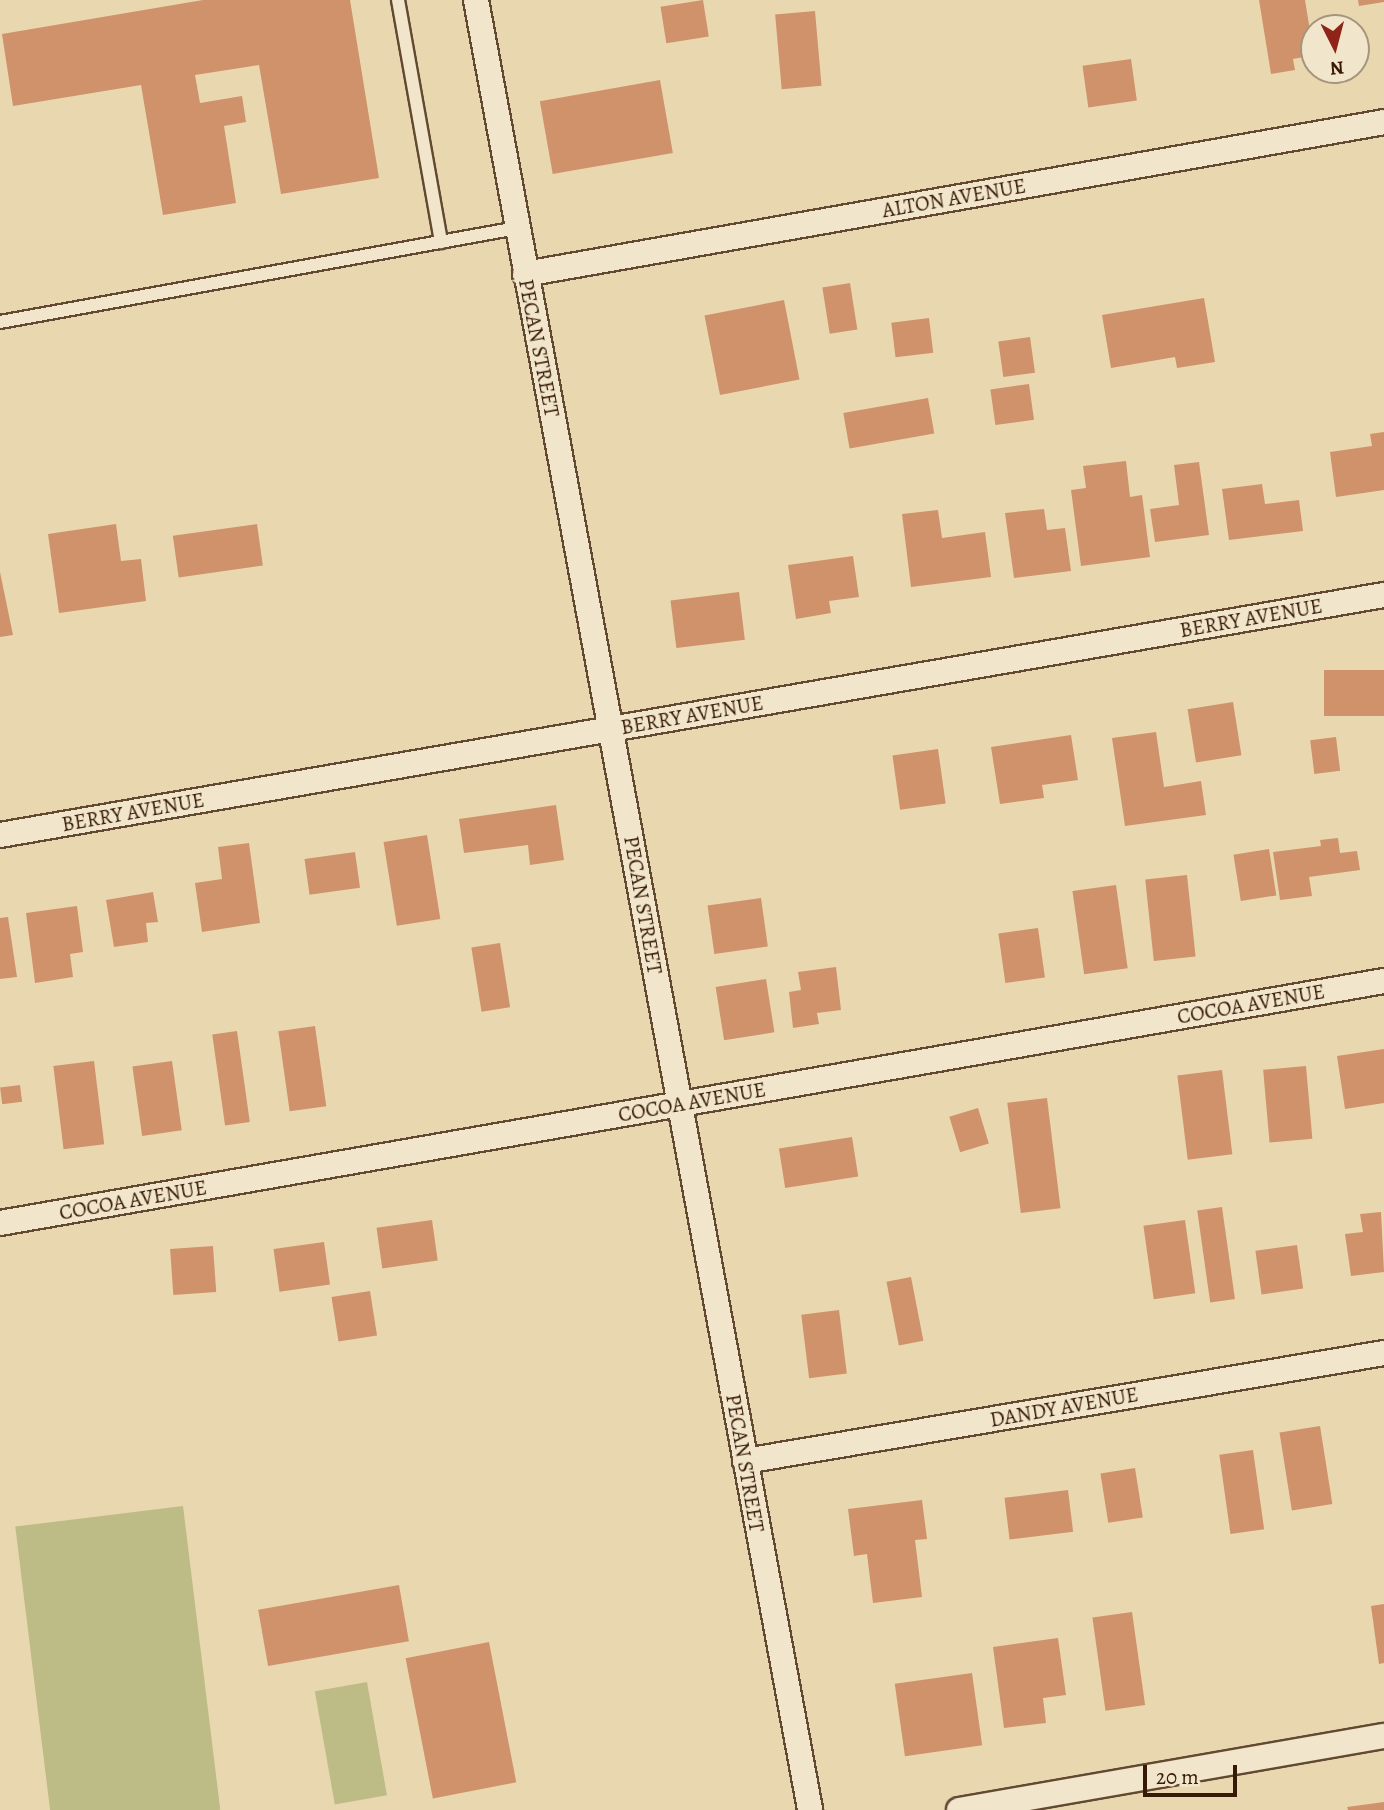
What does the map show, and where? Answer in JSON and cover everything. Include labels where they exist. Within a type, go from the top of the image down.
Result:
[{"type":"street","name":"PECAN STREET","points":[[476,0],[810,1810]]},
{"type":"street","name":"ALTON AVENUE","points":[[525,274],[1384,122]]},
{"type":"street","name":"BERRY AVENUE","points":[[0,835],[1384,595]]},
{"type":"street","name":"COCOA AVENUE","points":[[0,1223],[1384,981]]},
{"type":"street","name":"DANDY AVENUE","points":[[745,1461],[1384,1353]]},
{"type":"street","points":[[959,1810],[1384,1736]]},
{"type":"lane","points":[[398,0],[441,242]]},
{"type":"lane","points":[[0,322],[517,228]]},
{"type":"shaded area","points":[[183,1506],[220,1810],[50,1810],[15,1527]]},
{"type":"shaded area","points":[[367,1682],[387,1795],[335,1804],[315,1691]]},
{"type":"building","points":[[203,0],[350,0],[379,178],[281,194],[259,65],[195,75],[200,103],[242,96],[246,122],[224,126],[236,203],[163,215],[141,85],[13,106],[2,34]]},
{"type":"building","points":[[703,0],[709,37],[666,43],[661,7]]},
{"type":"building","points":[[1259,0],[1305,0],[1307,14],[1300,14],[1300,58],[1293,59],[1295,70],[1271,74]]},
{"type":"building","points":[[1358,0],[1384,0],[1384,2],[1359,6]]},
{"type":"building","points":[[815,11],[822,86],[782,89],[775,14]]},
{"type":"building","points":[[1131,59],[1137,101],[1088,107],[1082,66]]},
{"type":"building","points":[[660,80],[673,153],[553,174],[540,101]]},
{"type":"building","points":[[850,283],[857,329],[830,334],[822,287]]},
{"type":"building","points":[[1204,298],[1215,362],[1177,368],[1175,357],[1111,368],[1102,315]]},
{"type":"building","points":[[784,300],[799,380],[720,395],[704,315]]},
{"type":"building","points":[[929,318],[933,353],[896,357],[891,323]]},
{"type":"building","points":[[1030,337],[1035,373],[1003,377],[998,341]]},
{"type":"building","points":[[1029,384],[1034,420],[995,425],[990,389]]},
{"type":"building","points":[[928,398],[934,433],[850,448],[843,413]]},
{"type":"building","points":[[1384,432],[1384,490],[1336,497],[1330,452],[1372,446],[1370,434]]},
{"type":"building","points":[[1126,461],[1130,497],[1142,495],[1150,557],[1081,566],[1071,490],[1086,488],[1083,466]]},
{"type":"building","points":[[1199,462],[1209,535],[1155,542],[1150,509],[1179,505],[1174,465]]},
{"type":"building","points":[[1262,484],[1265,504],[1299,500],[1303,531],[1229,540],[1222,489]]},
{"type":"building","points":[[1044,509],[1047,530],[1065,528],[1071,571],[1014,578],[1005,513]]},
{"type":"building","points":[[938,510],[942,538],[985,532],[991,577],[911,587],[902,514]]},
{"type":"building","points":[[116,524],[121,561],[141,559],[146,601],[59,613],[48,534]]},
{"type":"building","points":[[257,524],[263,566],[179,577],[173,536]]},
{"type":"building","points":[[853,556],[859,597],[829,601],[831,613],[796,619],[788,565]]},
{"type":"building","points":[[0,572],[13,635],[0,637]]},
{"type":"building","points":[[739,592],[745,640],[676,648],[671,600]]},
{"type":"building","points":[[1324,670],[1384,670],[1384,716],[1324,716]]},
{"type":"building","points":[[1233,702],[1241,755],[1196,763],[1188,709]]},
{"type":"building","points":[[1156,732],[1164,787],[1201,781],[1206,815],[1125,826],[1112,738]]},
{"type":"building","points":[[1071,735],[1078,780],[1042,785],[1044,798],[1000,804],[991,747]]},
{"type":"building","points":[[1336,737],[1340,771],[1314,774],[1310,740]]},
{"type":"building","points":[[938,749],[946,803],[900,810],[892,755]]},
{"type":"building","points":[[556,805],[564,860],[530,865],[528,845],[464,853],[459,819]]},
{"type":"building","points":[[427,835],[440,919],[397,926],[384,842]]},
{"type":"building","points":[[1338,838],[1340,853],[1357,851],[1360,870],[1309,877],[1312,896],[1280,900],[1273,852],[1321,846],[1320,840]]},
{"type":"building","points":[[249,843],[260,923],[202,932],[195,883],[222,879],[218,847]]},
{"type":"building","points":[[1269,849],[1276,895],[1241,901],[1233,855]]},
{"type":"building","points":[[355,852],[360,888],[310,895],[304,859]]},
{"type":"building","points":[[1187,875],[1196,957],[1154,961],[1145,879]]},
{"type":"building","points":[[1116,885],[1128,968],[1084,974],[1072,891]]},
{"type":"building","points":[[153,892],[158,922],[146,923],[148,942],[114,947],[106,900]]},
{"type":"building","points":[[761,898],[768,947],[714,954],[708,906]]},
{"type":"building","points":[[77,906],[83,952],[70,954],[73,977],[35,983],[26,913]]},
{"type":"building","points":[[8,917],[17,977],[0,979],[0,918]]},
{"type":"building","points":[[1038,928],[1045,978],[1005,983],[998,934]]},
{"type":"building","points":[[500,943],[510,1007],[482,1012],[471,948]]},
{"type":"building","points":[[836,967],[841,1010],[817,1013],[819,1024],[793,1028],[789,992],[801,990],[798,972]]},
{"type":"building","points":[[766,979],[774,1032],[724,1040],[716,987]]},
{"type":"building","points":[[315,1026],[326,1106],[290,1111],[278,1031]]},
{"type":"building","points":[[237,1031],[250,1122],[225,1126],[212,1034]]},
{"type":"building","points":[[1384,1049],[1384,1103],[1345,1109],[1337,1056]]},
{"type":"building","points":[[94,1061],[104,1144],[64,1149],[53,1066]]},
{"type":"building","points":[[172,1061],[182,1130],[142,1136],[132,1067]]},
{"type":"building","points":[[1306,1066],[1312,1139],[1270,1142],[1263,1070]]},
{"type":"building","points":[[1222,1070],[1232,1154],[1188,1160],[1177,1075]]},
{"type":"building","points":[[20,1085],[22,1102],[2,1104],[0,1087]]},
{"type":"building","points":[[1047,1098],[1061,1208],[1021,1213],[1007,1103]]},
{"type":"building","points":[[978,1108],[989,1143],[960,1152],[949,1117]]},
{"type":"building","points":[[852,1137],[858,1177],[785,1188],[779,1149]]},
{"type":"building","points":[[1222,1207],[1235,1299],[1210,1303],[1197,1210]]},
{"type":"building","points":[[1381,1212],[1384,1272],[1351,1276],[1345,1234],[1363,1232],[1360,1214]]},
{"type":"building","points":[[432,1220],[438,1261],[382,1268],[377,1228]]},
{"type":"building","points":[[1185,1220],[1195,1293],[1154,1299],[1143,1226]]},
{"type":"building","points":[[324,1242],[330,1285],[279,1292],[273,1249]]},
{"type":"building","points":[[1297,1245],[1303,1289],[1262,1294],[1255,1251]]},
{"type":"building","points":[[213,1246],[216,1292],[173,1295],[170,1249]]},
{"type":"building","points":[[911,1277],[923,1341],[899,1346],[886,1282]]},
{"type":"building","points":[[370,1291],[377,1335],[339,1342],[331,1297]]},
{"type":"building","points":[[839,1310],[847,1374],[809,1378],[801,1315]]},
{"type":"building","points":[[1320,1426],[1332,1504],[1292,1510],[1280,1432]]},
{"type":"building","points":[[1253,1450],[1264,1529],[1230,1534],[1219,1455]]},
{"type":"building","points":[[1135,1468],[1143,1517],[1108,1523],[1100,1473]]},
{"type":"building","points":[[1068,1490],[1073,1532],[1010,1539],[1004,1498]]},
{"type":"building","points":[[922,1500],[927,1539],[915,1540],[922,1597],[873,1603],[867,1554],[854,1556],[848,1509]]},
{"type":"building","points":[[399,1585],[409,1641],[268,1666],[258,1610]]},
{"type":"building","points":[[1384,1604],[1384,1663],[1379,1664],[1371,1606]]},
{"type":"building","points":[[1132,1612],[1145,1705],[1105,1711],[1092,1618]]},
{"type":"building","points":[[1058,1638],[1066,1695],[1043,1698],[1046,1723],[1004,1728],[993,1647]]},
{"type":"building","points":[[489,1642],[516,1782],[433,1799],[406,1658]]},
{"type":"building","points":[[972,1673],[982,1745],[905,1756],[895,1684]]},
{"type":"building","points":[[1384,1802],[1384,1810],[1348,1810],[1347,1807]]}]
